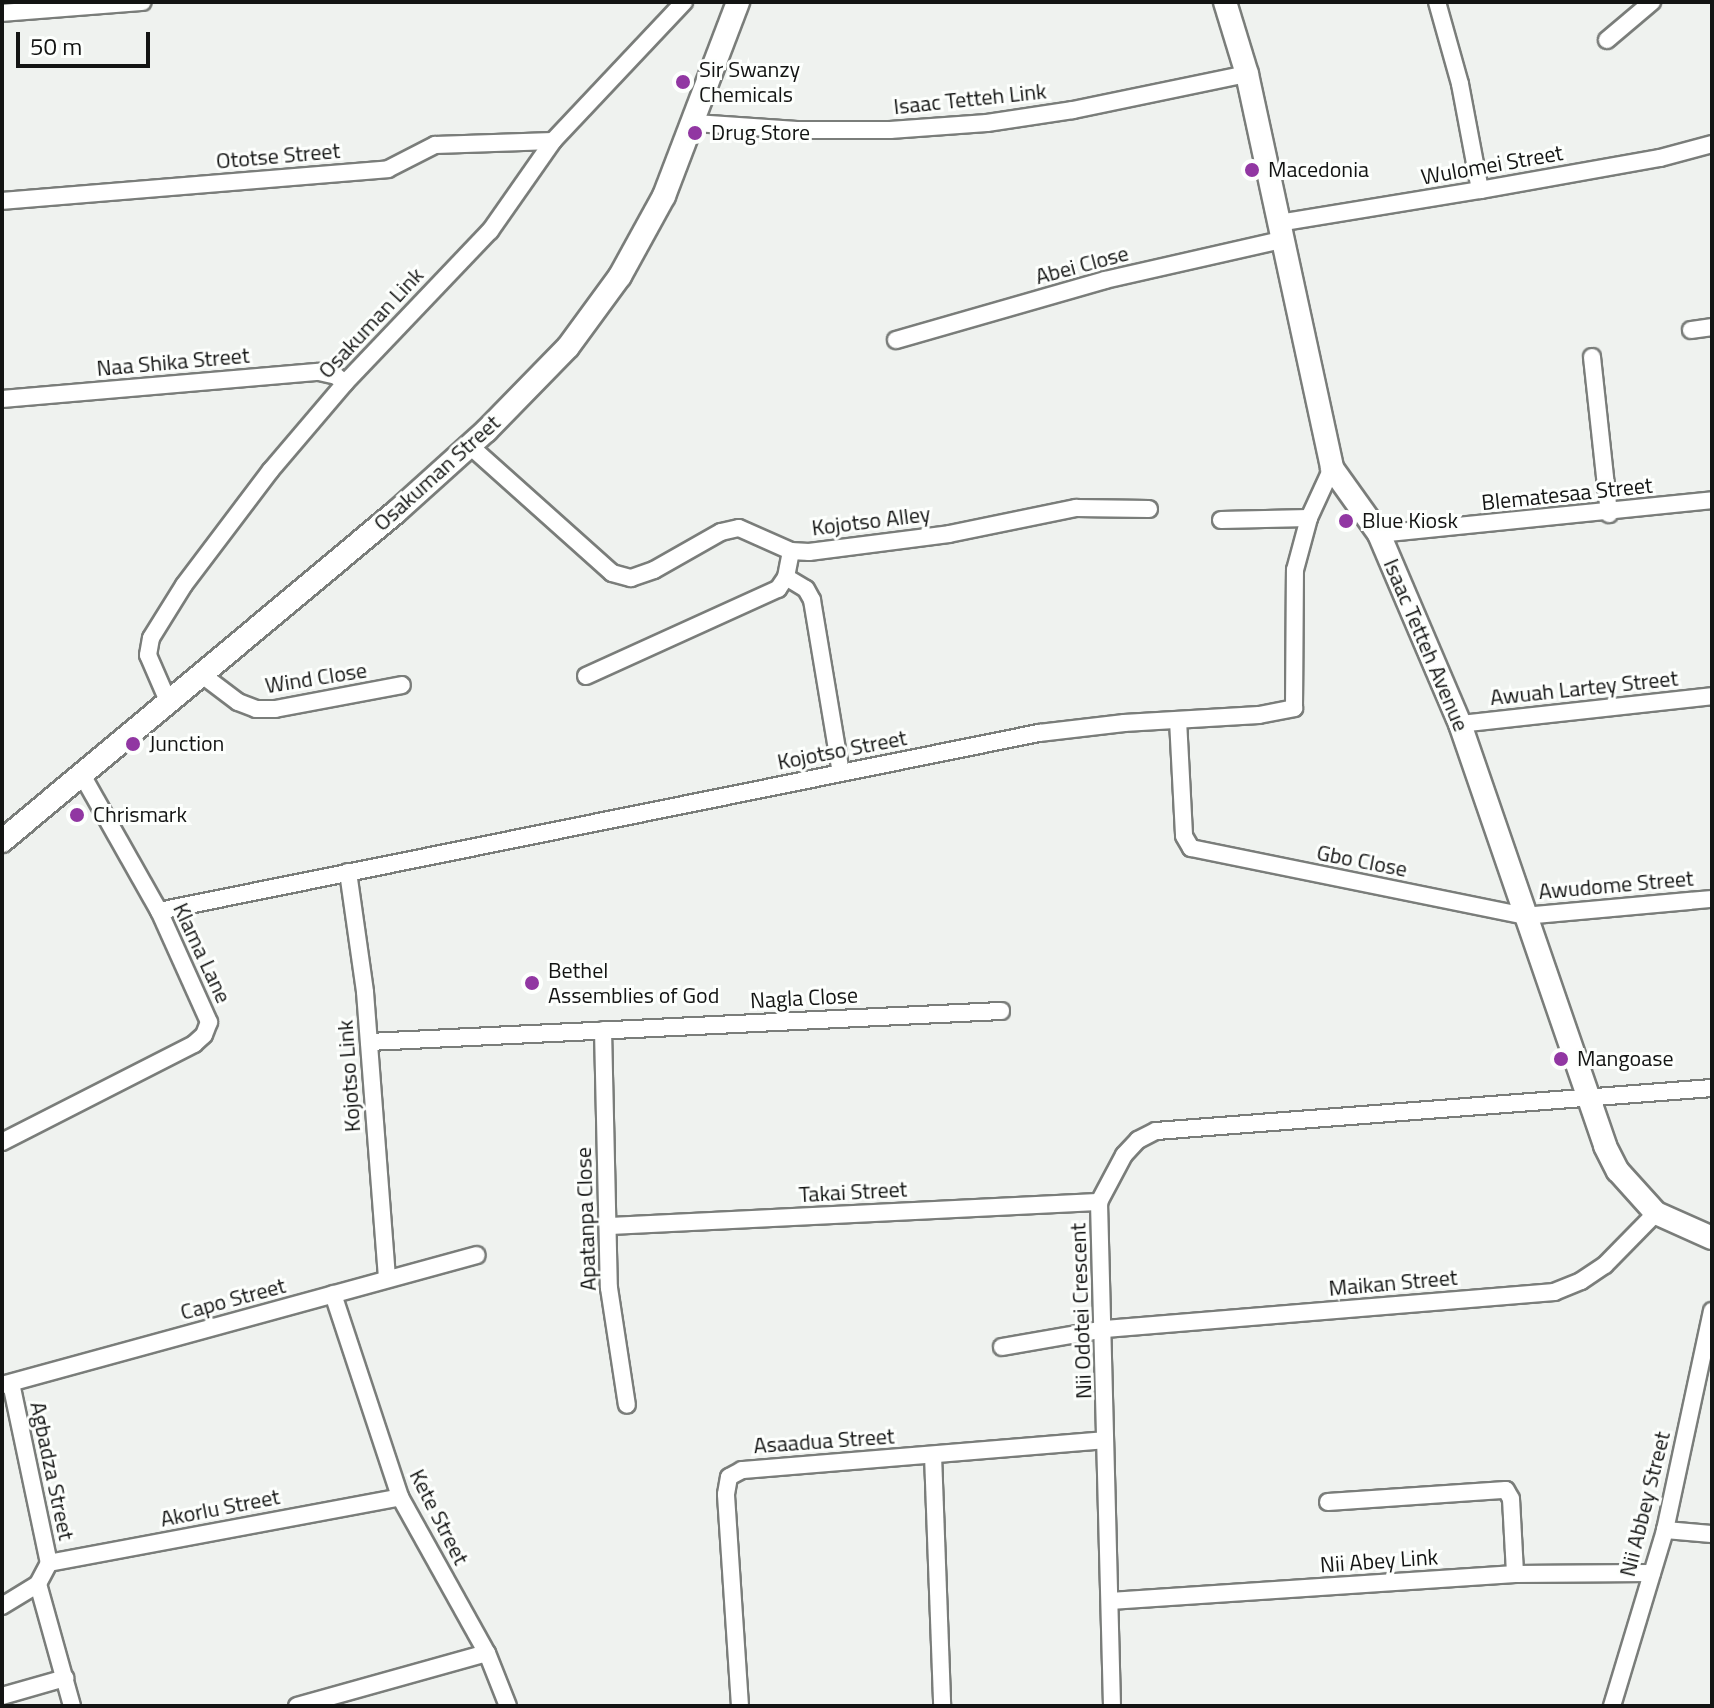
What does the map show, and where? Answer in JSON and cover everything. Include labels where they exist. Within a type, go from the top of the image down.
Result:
[{"type":"street","points":[[2,13],[143,2]]},
{"type":"street","name":"Osakuman Link","points":[[168,701],[148,655],[151,638],[184,585],[262,481],[345,383],[490,231],[553,141],[684,2]]},
{"type":"street","name":"Osakuman Street","points":[[2,841],[396,512],[538,379],[595,313],[664,196],[695,123],[738,2]]},
{"type":"street","name":"Isaac Tetteh Avenue","points":[[1225,2],[1247,74],[1332,468],[1379,534],[1460,724],[1588,1099],[1618,1171],[1656,1213],[1712,1238]]},
{"type":"street","points":[[1437,2],[1460,84],[1480,190]]},
{"type":"street","points":[[1607,40],[1652,2]]},
{"type":"street","name":"Isaac Tetteh Link","points":[[695,123],[797,130],[890,130],[987,123],[1073,110],[1247,74]]},
{"type":"street","name":"Ototse Street","points":[[2,201],[388,169],[435,145],[553,141]]},
{"type":"street","name":"Wulomei Street","points":[[1279,232],[1480,190],[1660,158],[1712,144]]},
{"type":"street","name":"Abei Close","points":[[896,340],[1279,232]]},
{"type":"street","points":[[1691,330],[1712,327]]},
{"type":"street","points":[[1592,357],[1609,514]]},
{"type":"street","name":"Naa Shika Street","points":[[2,399],[319,372],[345,383]]},
{"type":"street","name":"Kojotso Alley","points":[[469,445],[612,573],[631,578],[654,570],[721,532],[739,528],[791,551],[840,550],[1076,508],[1149,509]]},
{"type":"street","name":"Kojotso Street","points":[[159,911],[1039,733],[1259,715],[1294,708],[1293,594],[1300,546],[1332,468]]},
{"type":"street","name":"Blematesaa Street","points":[[1379,534],[1609,514],[1712,500]]},
{"type":"street","points":[[1221,520],[1309,518]]},
{"type":"street","points":[[586,676],[778,589],[786,577],[791,551]]},
{"type":"street","points":[[786,577],[806,589],[812,600],[841,773]]},
{"type":"street","name":"Wind Close","points":[[201,674],[238,702],[256,709],[275,709],[402,685]]},
{"type":"street","name":"Awuah Lartey Street","points":[[1460,724],[1712,696]]},
{"type":"street","name":"Gbo Close","points":[[1178,720],[1184,836],[1191,848],[1524,916]]},
{"type":"street","name":"Klama Lane","points":[[2,1142],[194,1044],[204,1035],[209,1022],[207,1011],[159,911],[82,775]]},
{"type":"street","name":"Kojotso Link","points":[[348,872],[369,1042],[387,1277]]},
{"type":"street","name":"Awudome Street","points":[[1524,916],[1712,899]]},
{"type":"street","name":"Nagla Close","points":[[369,1042],[1001,1011]]},
{"type":"street","name":"Apatanpa Close","points":[[603,1030],[612,1320],[627,1405]]},
{"type":"street","name":"Nii Odotei Crescent","points":[[1112,1706],[1105,1329],[1099,1202],[1124,1155],[1138,1140],[1156,1131],[1712,1088]]},
{"type":"street","name":"Takai Street","points":[[608,1226],[1099,1202]]},
{"type":"street","name":"Maikan Street","points":[[1002,1347],[1105,1329],[1554,1292],[1581,1281],[1605,1265],[1656,1213]]},
{"type":"street","name":"Capo Street","points":[[6,1384],[476,1255]]},
{"type":"street","name":"Kete Street","points":[[333,1294],[400,1497],[487,1653],[508,1706]]},
{"type":"street","name":"Nii Abbey Street","points":[[1612,1706],[1665,1530],[1712,1311]]},
{"type":"street","name":"Agbadza Street","points":[[6,1384],[49,1563],[38,1584]]},
{"type":"street","name":"Asaadua Street","points":[[740,1706],[726,1494],[729,1477],[742,1470],[1105,1440]]},
{"type":"street","points":[[933,1455],[942,1706]]},
{"type":"street","points":[[1328,1502],[1506,1490],[1511,1499],[1515,1574]]},
{"type":"street","name":"Akorlu Street","points":[[49,1563],[400,1497]]},
{"type":"street","points":[[1665,1530],[1712,1534]]},
{"type":"street","name":"Nii Abey Link","points":[[1110,1601],[1515,1574],[1652,1573]]},
{"type":"street","points":[[2,1606],[38,1584],[72,1706]]},
{"type":"street","points":[[297,1706],[487,1653]]},
{"type":"street","points":[[2,1696],[65,1678]]},
{"type":"place","name":"Sir Swanzy Chemicals","points":[[683,82]]},
{"type":"place","name":"Drug Store","points":[[695,133]]},
{"type":"place","name":"Macedonia","points":[[1252,170]]},
{"type":"place","name":"Blue Kiosk","points":[[1346,521]]},
{"type":"place","name":"Junction","points":[[133,744]]},
{"type":"place","name":"Chrismark","points":[[77,815]]},
{"type":"place","name":"Bethel Assemblies of God","points":[[532,983]]},
{"type":"place","name":"Mangoase","points":[[1561,1059]]}]
